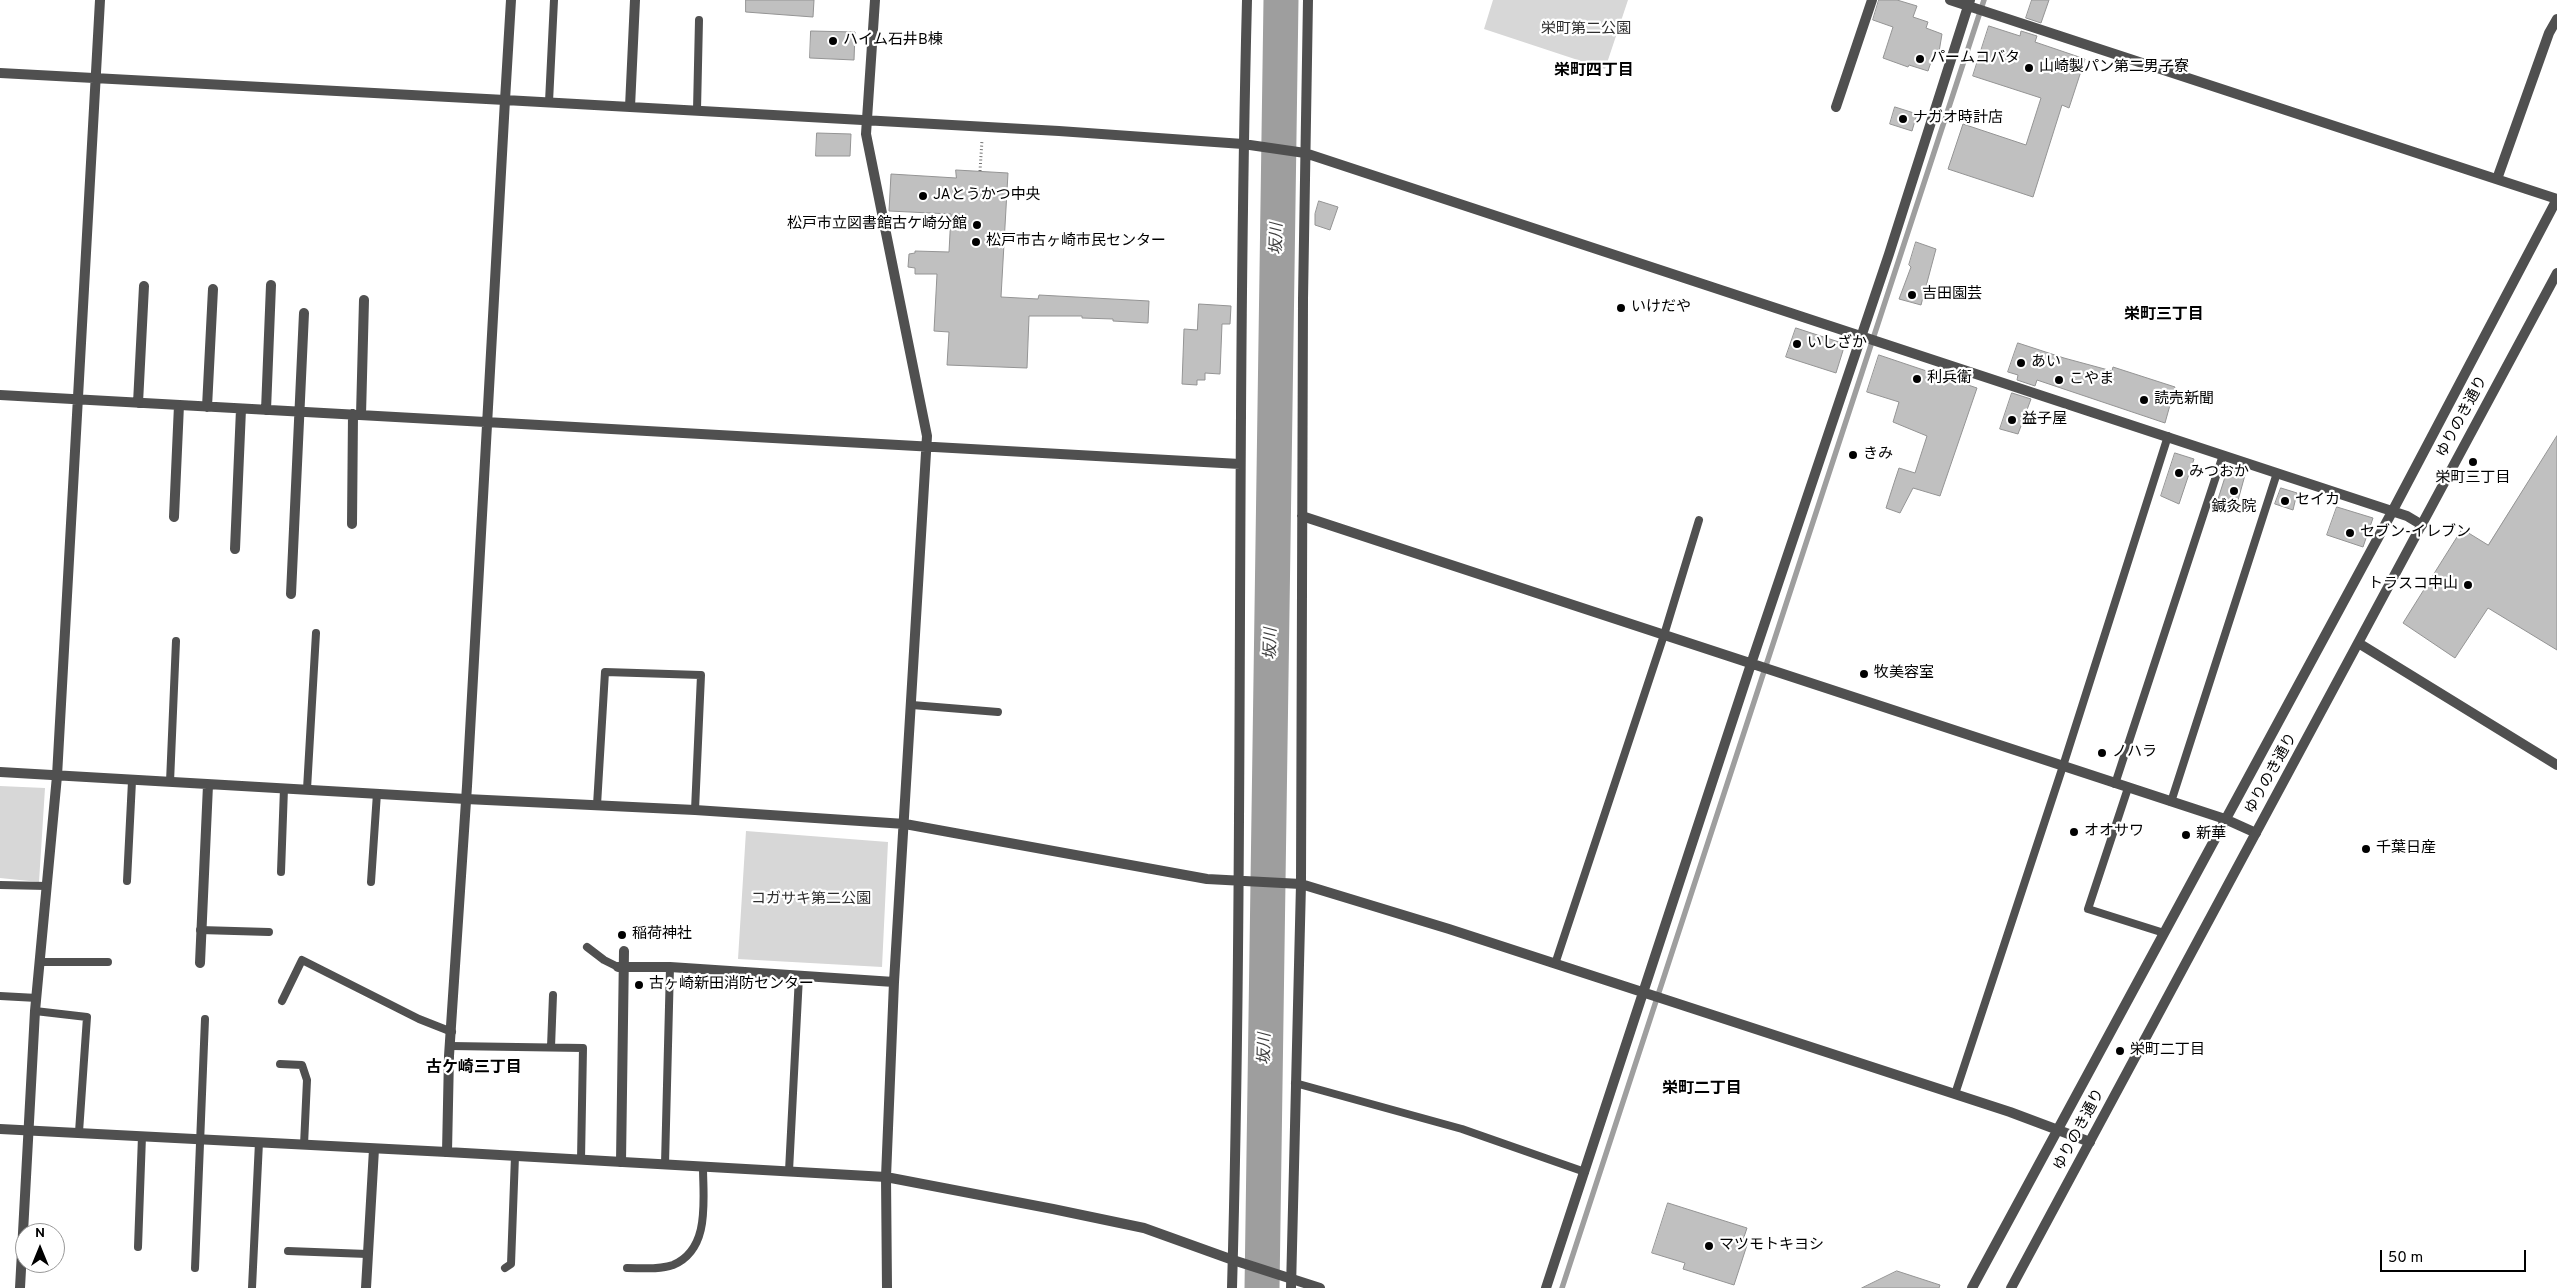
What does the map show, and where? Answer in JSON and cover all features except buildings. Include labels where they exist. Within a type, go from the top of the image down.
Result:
[{"type":"street","points":[[20,1288],[27,1130],[35,1012],[57,776],[100,0]]},
{"type":"street","points":[[447,1152],[451,1046],[510,0]]},
{"type":"street","points":[[630,107],[635,0]]},
{"type":"street","points":[[875,0],[866,134],[925,426],[927,446],[894,982],[886,1178],[887,1288]]},
{"type":"street","points":[[1232,1288],[1236,1261],[1240,464],[1248,145],[1247,0]]},
{"type":"street","points":[[1288,1281],[1301,884],[1302,153],[1308,0]]},
{"type":"street","points":[[1836,107],[1872,0]]},
{"type":"street","points":[[1950,0],[1975,6],[2557,199],[2392,512],[1972,1288]]},
{"type":"street","points":[[1546,1288],[1585,1172],[1652,996],[1975,6]]},
{"type":"street","points":[[2497,179],[2549,33],[2557,19]]},
{"type":"street","points":[[0,73],[983,127],[1248,145],[1302,153],[2168,436],[2392,512],[2422,524]]},
{"type":"street","name":"ゆりのき通り","points":[[2011,1288],[2360,644],[2422,524],[2557,273]]},
{"type":"street","points":[[266,410],[271,285]]},
{"type":"street","points":[[138,403],[144,286]]},
{"type":"street","points":[[207,407],[213,289]]},
{"type":"street","points":[[352,524],[364,300]]},
{"type":"street","points":[[291,594],[304,313]]},
{"type":"street","points":[[0,395],[357,414],[828,443],[927,446],[1240,464]]},
{"type":"street","points":[[174,517],[179,405]]},
{"type":"street","points":[[235,550],[241,409]]},
{"type":"street","points":[[1302,516],[2225,819],[2256,834]]},
{"type":"street","points":[[2360,644],[2557,766]]},
{"type":"street","points":[[0,772],[132,781],[378,793],[466,800],[695,810],[905,824],[1207,879],[1301,884],[1955,1094],[2058,1129],[2090,1142]]},
{"type":"street","points":[[200,962],[208,785]]},
{"type":"street","points":[[622,1162],[621,967],[624,951]]},
{"type":"street","points":[[621,967],[670,967],[894,982]]},
{"type":"street","points":[[0,1129],[664,1164],[886,1178],[1035,1205],[1144,1228],[1288,1281],[1320,1288]]},
{"type":"street","points":[[366,1288],[374,1149]]},
{"type":"lane","points":[[549,102],[554,0]]},
{"type":"lane","points":[[697,110],[699,20]]},
{"type":"lane","points":[[1955,1094],[2063,766],[2168,436]]},
{"type":"lane","points":[[2115,784],[2224,455]]},
{"type":"lane","points":[[2172,802],[2277,473]]},
{"type":"lane","points":[[1555,964],[1664,635],[1699,520]]},
{"type":"lane","points":[[308,789],[316,633]]},
{"type":"lane","points":[[170,782],[176,641]]},
{"type":"lane","points":[[597,805],[605,672],[701,675],[695,810]]},
{"type":"lane","points":[[912,705],[998,712]]},
{"type":"lane","points":[[126,881],[132,781]]},
{"type":"lane","points":[[280,872],[284,788]]},
{"type":"lane","points":[[2128,788],[2088,909],[2164,933]]},
{"type":"lane","points":[[371,882],[378,793]]},
{"type":"lane","points":[[0,884],[47,886]]},
{"type":"lane","points":[[200,930],[269,932]]},
{"type":"lane","points":[[587,947],[604,960],[621,967]]},
{"type":"lane","points":[[282,1001],[302,960],[419,1019],[452,1032]]},
{"type":"lane","points":[[40,962],[108,962]]},
{"type":"lane","points":[[664,1164],[670,967]]},
{"type":"lane","points":[[789,1171],[799,976]]},
{"type":"lane","points":[[552,1047],[553,995]]},
{"type":"lane","points":[[0,996],[37,998]]},
{"type":"lane","points":[[35,1012],[87,1017],[79,1132]]},
{"type":"lane","points":[[195,1268],[205,1019]]},
{"type":"lane","points":[[451,1046],[583,1048],[580,1160]]},
{"type":"lane","points":[[280,1064],[302,1065],[308,1080],[304,1145]]},
{"type":"lane","points":[[1295,1083],[1427,1119],[1585,1172]]},
{"type":"lane","points":[[138,1246],[142,1136]]},
{"type":"lane","points":[[252,1288],[259,1142]]},
{"type":"lane","points":[[505,1268],[510,1264],[514,1156]]},
{"type":"lane","points":[[627,1268],[656,1268],[674,1264],[698,1240],[703,1218],[703,1167]]},
{"type":"lane","points":[[288,1251],[367,1254]]},
{"type":"path","points":[[980,172],[983,127]]},
{"type":"green space","name":"栄町第二公園","points":[[1493,0],[1628,0],[1605,69],[1484,29]]},
{"type":"green space","points":[[0,786],[45,788],[39,882],[0,878]]},
{"type":"green space","name":"コガサキ第二公園","points":[[746,831],[888,842],[882,967],[738,959]]},
{"type":"waterway","name":"坂川","points":[[1262,1288],[1281,0]]},
{"type":"waterway","points":[[1562,1288],[1984,0]]},
{"type":"place","name":"ハイム石井B棟","points":[[833,41]]},
{"type":"place","name":"パームコバタ","points":[[1920,59]]},
{"type":"place","name":"山崎製パン第二男子寮","points":[[2029,68]]},
{"type":"place","name":"ナガオ時計店","points":[[1903,119]]},
{"type":"place","name":"JAとうかつ中央","points":[[923,196]]},
{"type":"place","name":"松戸市立図書館古ケ崎分館","points":[[977,225]]},
{"type":"place","name":"松戸市古ヶ崎市民センター","points":[[976,242]]},
{"type":"place","name":"吉田園芸","points":[[1912,295]]},
{"type":"place","name":"いけだや","points":[[1621,308]]},
{"type":"place","name":"いしざか","points":[[1797,344]]},
{"type":"place","name":"あい","points":[[2021,363]]},
{"type":"place","name":"利兵衛","points":[[1917,379]]},
{"type":"place","name":"こやま","points":[[2059,380]]},
{"type":"place","name":"読売新聞","points":[[2144,400]]},
{"type":"place","name":"益子屋","points":[[2012,420]]},
{"type":"place","name":"きみ","points":[[1853,455]]},
{"type":"place","name":"栄町三丁目","points":[[2473,462]]},
{"type":"place","name":"みつおか","points":[[2179,473]]},
{"type":"place","name":"鍼灸院","points":[[2234,491]]},
{"type":"place","name":"セイカ","points":[[2285,501]]},
{"type":"place","name":"セブン-イレブン","points":[[2350,533]]},
{"type":"place","name":"トラスコ中山","points":[[2468,585]]},
{"type":"place","name":"牧美容室","points":[[1864,674]]},
{"type":"place","name":"ノハラ","points":[[2102,753]]},
{"type":"place","name":"オオサワ","points":[[2074,832]]},
{"type":"place","name":"新華","points":[[2186,835]]},
{"type":"place","name":"千葉日産","points":[[2366,849]]},
{"type":"place","name":"稲荷神社","points":[[622,935]]},
{"type":"place","name":"古ヶ崎新田消防センター","points":[[639,985]]},
{"type":"place","name":"栄町二丁目","points":[[2120,1051]]},
{"type":"place","name":"マツモトキヨシ","points":[[1709,1246]]},
{"type":"district","name":"栄町四丁目","points":[[1594,72]]},
{"type":"district","name":"栄町三丁目","points":[[2164,316]]},
{"type":"district","name":"古ケ崎三丁目","points":[[474,1069]]},
{"type":"district","name":"栄町二丁目","points":[[1702,1090]]}]
